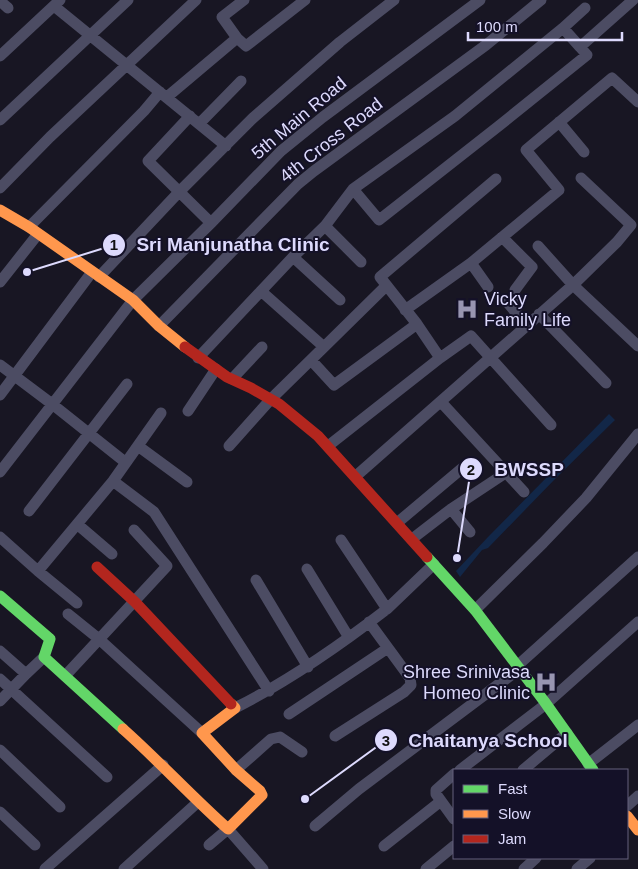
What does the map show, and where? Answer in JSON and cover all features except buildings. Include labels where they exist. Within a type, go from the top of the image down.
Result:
[{"type":"main road","points":[[0,210],[28,227],[36,238],[133,300],[159,326],[198,358],[232,379],[271,399],[298,418],[328,446],[475,610],[591,767]]},
{"type":"main road","points":[[0,596],[50,639],[44,657],[163,765],[198,802],[228,829],[262,796],[202,733],[235,708],[135,602],[97,567]]},
{"type":"street","points":[[0,120],[128,0]]},
{"type":"street","points":[[0,188],[50,137],[196,0]]},
{"type":"street","points":[[244,0],[222,16],[237,38],[246,46],[305,0]]},
{"type":"street","points":[[0,395],[96,275],[253,118],[340,42],[394,0]]},
{"type":"street","name":"5th Main Road","points":[[0,472],[133,300],[281,150],[322,117],[480,0]]},
{"type":"street","name":"4th Cross Road","points":[[159,326],[298,184],[486,46],[541,0]]},
{"type":"street","points":[[580,47],[633,0]]},
{"type":"street","points":[[0,56],[57,3],[90,35],[226,146]]},
{"type":"street","points":[[198,358],[293,257],[325,226],[353,189],[455,116],[585,8]]},
{"type":"street","points":[[353,189],[379,220],[586,55],[563,28]]},
{"type":"street","points":[[28,227],[144,111],[237,38]]},
{"type":"street","points":[[404,310],[471,264],[559,190],[526,150],[612,78],[638,102]]},
{"type":"street","points":[[211,223],[148,161],[241,81]]},
{"type":"street","points":[[559,122],[584,152]]},
{"type":"street","points":[[356,476],[573,285],[617,242],[634,221],[581,178]]},
{"type":"street","points":[[440,358],[417,324],[404,310],[380,277],[496,179]]},
{"type":"street","points":[[325,226],[361,262]]},
{"type":"street","points":[[502,237],[532,267],[508,303],[527,326]]},
{"type":"street","points":[[0,282],[36,238]]},
{"type":"street","points":[[538,246],[573,285],[638,346]]},
{"type":"street","points":[[293,257],[340,300]]},
{"type":"street","points":[[471,264],[488,287]]},
{"type":"street","points":[[229,446],[271,399],[386,286]]},
{"type":"street","points":[[261,291],[324,347]]},
{"type":"street","points":[[540,314],[606,383]]},
{"type":"street","points":[[311,360],[334,385],[417,324]]},
{"type":"street","points":[[328,446],[470,336],[551,425]]},
{"type":"street","points":[[232,379],[262,347]]},
{"type":"street","points":[[0,365],[125,462]]},
{"type":"street","points":[[188,411],[216,369]]},
{"type":"street","points":[[29,511],[127,384]]},
{"type":"street","points":[[441,402],[524,492]]},
{"type":"street","points":[[38,571],[113,481],[161,413]]},
{"type":"street","points":[[475,610],[586,498],[638,434]]},
{"type":"street","points":[[138,446],[187,482]]},
{"type":"street","points":[[398,523],[466,465]]},
{"type":"street","points":[[412,540],[451,509],[507,472]]},
{"type":"street","points":[[113,481],[154,512],[269,691]]},
{"type":"street","points":[[451,509],[470,532]]},
{"type":"street","points":[[77,524],[112,554]]},
{"type":"street","points":[[65,676],[135,602],[166,566],[134,530]]},
{"type":"street","points":[[0,537],[77,603]]},
{"type":"street","points":[[340,540],[387,609]]},
{"type":"street","points":[[315,826],[359,789],[518,668],[638,558]]},
{"type":"street","points":[[235,708],[269,691],[308,667],[387,609],[434,564]]},
{"type":"street","points":[[307,569],[348,636]]},
{"type":"street","points":[[256,580],[308,667]]},
{"type":"street","points":[[68,614],[99,639],[202,733]]},
{"type":"street","points":[[334,736],[404,692],[411,685],[410,678],[369,622]]},
{"type":"street","points":[[461,769],[546,704],[638,622]]},
{"type":"street","points":[[289,714],[388,648]]},
{"type":"street","points":[[0,651],[26,674]]},
{"type":"street","points":[[0,701],[44,657]]},
{"type":"street","points":[[0,679],[107,777]]},
{"type":"street","points":[[591,767],[638,724]]},
{"type":"street","points":[[524,769],[567,733]]},
{"type":"street","points":[[236,770],[271,739],[280,737],[302,752]]},
{"type":"street","points":[[0,750],[60,808]]},
{"type":"street","points":[[45,869],[163,765]]},
{"type":"street","points":[[453,775],[436,790],[436,794],[453,818]]},
{"type":"street","points":[[628,805],[638,796]]},
{"type":"street","points":[[384,846],[441,801]]},
{"type":"street","points":[[124,869],[198,802]]},
{"type":"street","points":[[0,812],[35,845]]},
{"type":"street","points":[[209,845],[228,829],[263,869]]},
{"type":"street","points":[[426,869],[453,847]]},
{"type":"street","points":[[524,869],[535,859]]},
{"type":"street","points":[[577,869],[589,859]]},
{"type":"water","points":[[609,414],[615,420],[488,548],[482,550],[460,577],[456,571]]},
{"type":"traffic: fast","points":[[427,557],[475,610],[544,701],[592,769]]},
{"type":"traffic: fast","points":[[0,596],[50,639],[44,657],[123,729]]},
{"type":"traffic: slow","points":[[0,210],[29,227],[133,300],[159,326],[185,347]]},
{"type":"traffic: slow","points":[[123,729],[228,829],[262,795],[202,733],[235,708],[231,704]]},
{"type":"traffic: slow","points":[[628,817],[638,830]]},
{"type":"traffic: jam","points":[[185,347],[227,377],[279,404],[318,436],[427,557]]},
{"type":"traffic: jam","points":[[97,567],[135,602],[231,704]]},
{"type":"place","name":"Sri Manjunatha Clinic","points":[[27,272]]},
{"type":"place","name":"Vicky Family Life","points":[[467,309]]},
{"type":"place","name":"BWSSP","points":[[457,558]]},
{"type":"place","name":"Shree Srinivasa Homeo Clinic","points":[[546,682]]},
{"type":"place","name":"Chaitanya School","points":[[305,799]]}]
